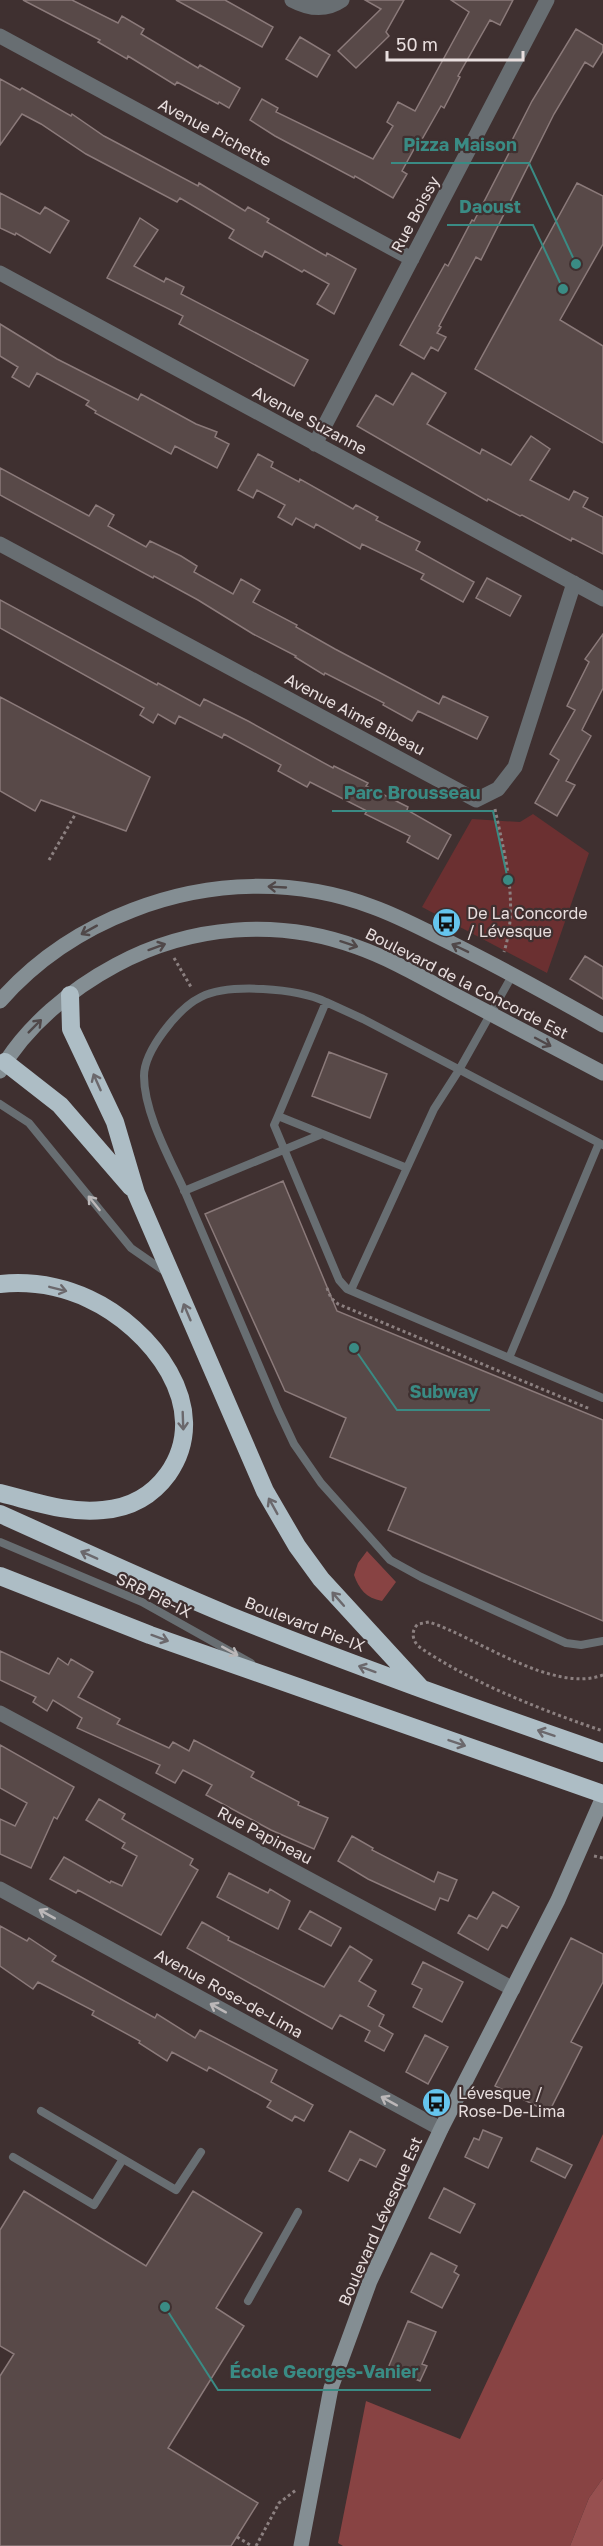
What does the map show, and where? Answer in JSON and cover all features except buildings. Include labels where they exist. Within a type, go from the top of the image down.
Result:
[{"type":"highway","points":[[70,995],[71,1029],[115,1122],[136,1193],[257,1475],[310,1565],[335,1596],[422,1689]]},
{"type":"highway","points":[[1,1062],[60,1105],[136,1193]]},
{"type":"highway","points":[[0,1284],[31,1284],[65,1290],[93,1301],[119,1316],[139,1333],[164,1363],[178,1392],[184,1423],[182,1442],[172,1468],[153,1491],[129,1504],[100,1511],[72,1510],[0,1493]]},
{"type":"highway","name":"Boulevard Pie-IX","points":[[0,1514],[210,1607],[422,1689],[603,1753]]},
{"type":"highway","points":[[0,1576],[105,1618],[603,1796]]},
{"type":"street","points":[[292,0],[303,6],[325,8],[342,0]]},
{"type":"street","name":"Rue Boissy","points":[[315,444],[547,0]]},
{"type":"street","name":"Avenue Pichette","points":[[0,36],[412,259]]},
{"type":"street","name":"Avenue Suzanne","points":[[0,273],[603,599]]},
{"type":"street","name":"Avenue Aimé Bibeau","points":[[0,544],[476,800],[492,792]]},
{"type":"street","points":[[492,792],[498,789],[515,767],[574,583]]},
{"type":"street","name":"Boulevard de la Concorde Est","points":[[0,1001],[46,958],[102,923],[157,901],[197,892],[236,887],[296,888],[353,900],[407,921],[513,974],[603,1025]]},
{"type":"street","name":"Boulevard de la Concorde Est","points":[[1,1062],[70,995],[109,969],[154,947],[204,934],[258,929],[309,933],[360,948],[603,1073]]},
{"type":"street","name":"Rue Papineau","points":[[0,1713],[513,1989]]},
{"type":"street","name":"Boulevard Lévesque Est","points":[[301,2546],[331,2388],[362,2302],[381,2256],[441,2129],[588,1851],[603,1796]]},
{"type":"street","name":"Avenue Rose-de-Lima","points":[[0,1889],[441,2129]]},
{"type":"lane","points":[[351,1290],[434,1109],[459,1070],[513,974]]},
{"type":"lane","points":[[509,1358],[601,1144],[363,1019],[310,996],[251,990],[222,991],[198,999],[169,1025],[148,1058],[144,1068],[144,1083],[159,1132],[294,1444],[329,1493],[379,1549],[401,1567],[555,1639],[581,1645],[603,1641]]},
{"type":"lane","points":[[326,1002],[274,1125],[339,1280],[351,1290],[603,1398]]},
{"type":"lane","points":[[0,1104],[29,1124],[131,1248],[172,1277]]},
{"type":"lane","points":[[278,1116],[407,1168]]},
{"type":"lane","points":[[184,1191],[322,1134]]},
{"type":"lane","name":"SRB Pie-IX","points":[[0,1542],[142,1602],[290,1685]]},
{"type":"lane","points":[[41,2111],[176,2190],[201,2152]]},
{"type":"lane","points":[[13,2157],[94,2205],[123,2159]]},
{"type":"lane","points":[[248,2301],[298,2212]]},
{"type":"path","points":[[492,792],[511,884],[510,919],[504,952]]},
{"type":"path","points":[[49,860],[76,813]]},
{"type":"path","points":[[174,958],[183,974]]},
{"type":"path","points":[[472,1368],[475,1361]]},
{"type":"path","points":[[603,1675],[581,1680],[536,1668],[508,1658],[429,1622],[418,1624],[413,1633],[418,1646],[463,1672],[534,1705],[603,1731]]},
{"type":"path","points":[[588,1851],[603,1857]]},
{"type":"path","points":[[237,2537],[254,2546],[279,2503],[315,2475]]},
{"type":"shaded area","points":[[533,814],[589,853],[547,973],[422,907],[472,819],[520,822]]},
{"type":"shaded area","points":[[367,1551],[396,1582],[382,1601],[364,1592],[354,1575],[358,1563]]},
{"type":"shaded area","points":[[603,2134],[603,2478],[589,2498],[570,2546],[343,2546],[338,2543],[366,2401],[460,2439]]},
{"type":"shaded area","points":[[603,2478],[603,2546],[570,2546],[589,2498]]},
{"type":"place","name":"Pizza Maison","points":[[576,264]]},
{"type":"place","name":"Daoust","points":[[563,289]]},
{"type":"place","name":"Parc Brousseau","points":[[508,880]]},
{"type":"place","name":"De La Concorde / Lévesque","points":[[446,922]]},
{"type":"place","name":"Subway","points":[[354,1348]]},
{"type":"place","name":"Lévesque / Rose-De-Lima","points":[[437,2102]]},
{"type":"place","name":"École Georges-Vanier","points":[[165,2307]]}]
